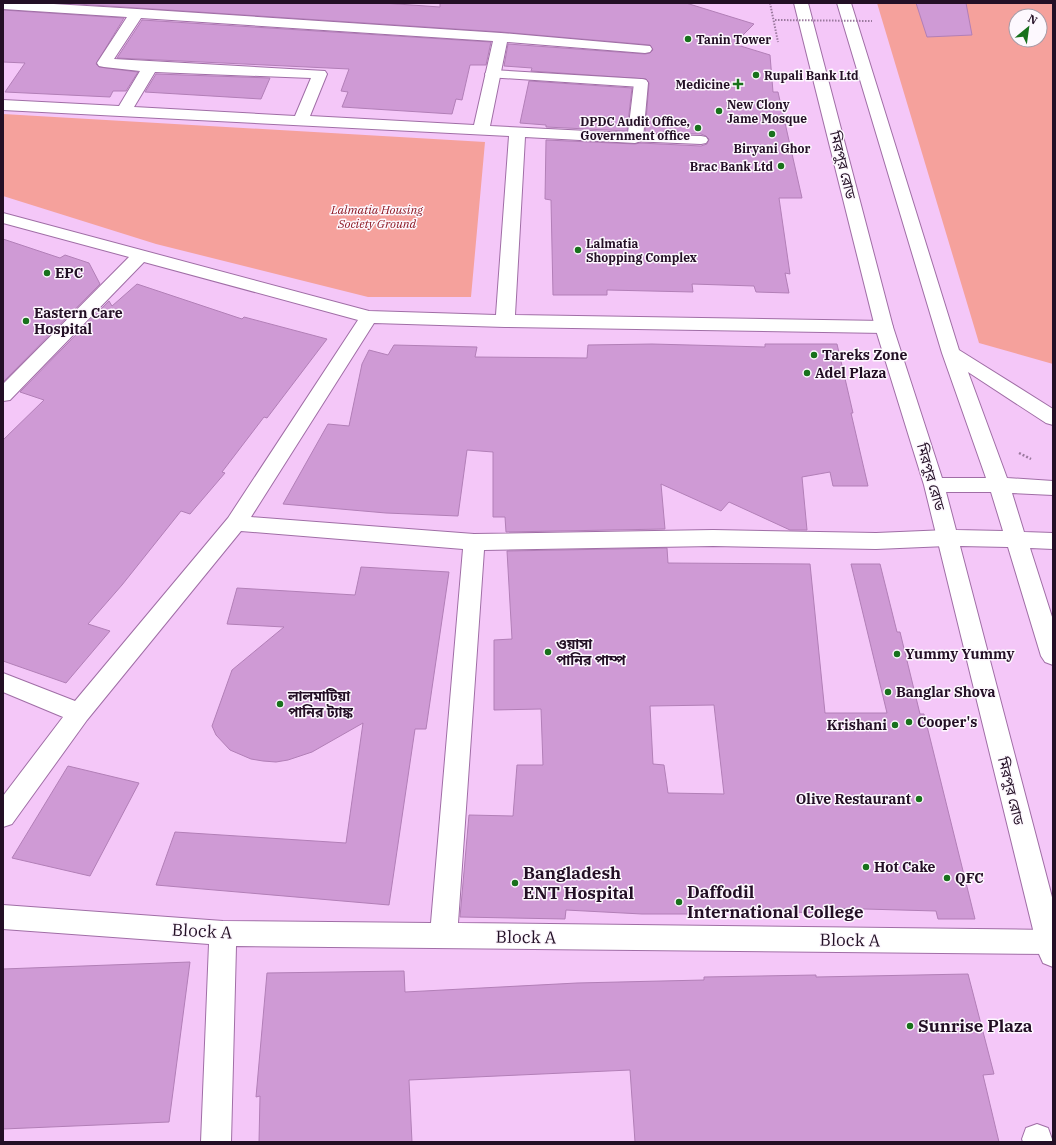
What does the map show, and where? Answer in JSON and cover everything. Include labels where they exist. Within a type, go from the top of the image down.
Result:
[{"type":"main road","name":"মিরপুর রোড","points":[[801,3],[884,327],[934,485],[1052,948]]},
{"type":"main road","points":[[844,3],[951,353],[999,485],[1016,539],[1043,593],[1053,656]]},
{"type":"main road","points":[[3,5],[137,13],[166,9],[646,49]]},
{"type":"main road","points":[[137,13],[104,63],[150,67],[320,74],[301,120]]},
{"type":"main road","points":[[481,130],[501,37]]},
{"type":"main road","points":[[124,111],[150,67]]},
{"type":"main road","points":[[3,105],[636,138],[641,84]]},
{"type":"main road","points":[[505,321],[517,132]]},
{"type":"main road","points":[[3,218],[369,317],[505,321],[884,327]]},
{"type":"main road","points":[[3,395],[141,255]]},
{"type":"main road","points":[[3,816],[80,713],[236,523],[369,317]]},
{"type":"main road","points":[[951,353],[1053,418]]},
{"type":"main road","points":[[934,485],[999,485],[1053,488]]},
{"type":"main road","points":[[236,523],[474,542],[713,538],[876,541],[947,538],[1016,539],[1053,542]]},
{"type":"main road","points":[[443,936],[474,542]]},
{"type":"main road","points":[[3,682],[80,713]]},
{"type":"main road","name":"Block A","points":[[3,917],[223,933],[1052,948]]},
{"type":"main road","points":[[216,1142],[223,933]]},
{"type":"lane","points":[[492,74],[641,84]]},
{"type":"lane","points":[[636,138],[701,140]]},
{"type":"path","points":[[770,3],[775,20],[778,42]]},
{"type":"path","points":[[775,20],[872,21]]},
{"type":"path","points":[[1016,451],[1034,461]]},
{"type":"green space","points":[[877,3],[1053,3],[1053,364],[979,343]]},
{"type":"green space","name":"Lalmatia Housing Society Ground","points":[[3,114],[485,142],[471,297],[368,297],[156,244],[3,196]]},
{"type":"building","points":[[62,3],[383,3],[440,7],[440,3],[686,3],[754,24],[734,44],[770,55],[773,92],[778,92],[802,198],[779,198],[790,274],[785,273],[789,293],[756,292],[754,286],[692,284],[693,292],[607,290],[607,295],[553,295],[551,200],[545,199],[546,140],[701,146],[707,144],[709,139],[701,134],[645,133],[649,83],[646,79],[531,71],[532,68],[504,66],[508,44],[645,54],[650,53],[653,50],[650,45],[501,32]]},
{"type":"building","points":[[916,3],[966,3],[972,35],[927,37]]},
{"type":"building","points":[[3,10],[124,18],[96,64],[99,67],[138,72],[126,91],[113,91],[110,97],[5,92],[25,63],[3,62]]},
{"type":"building","points":[[142,20],[491,42],[486,65],[470,65],[462,100],[456,99],[452,114],[342,107],[348,92],[341,91],[349,69],[117,58]]},
{"type":"building","points":[[156,74],[270,78],[261,99],[145,92]]},
{"type":"building","points":[[529,81],[632,88],[627,131],[546,127],[546,125],[520,123]]},
{"type":"building","points":[[3,239],[60,258],[65,255],[89,263],[100,284],[3,382]]},
{"type":"building","points":[[137,284],[242,319],[244,317],[327,339],[267,418],[264,417],[222,472],[225,473],[190,514],[181,511],[122,585],[88,624],[110,631],[66,683],[3,661],[3,440],[44,400],[20,392],[109,301],[112,306]]},
{"type":"building","points":[[652,344],[765,347],[765,344],[837,344],[868,486],[833,486],[830,472],[802,477],[807,530],[790,530],[729,502],[721,511],[661,484],[665,529],[506,532],[505,517],[493,517],[493,452],[467,450],[458,516],[386,513],[283,504],[328,424],[349,426],[362,364],[369,350],[388,355],[394,345],[477,347],[475,357],[587,358],[588,345]]},
{"type":"building","points":[[667,548],[668,563],[810,564],[825,713],[887,713],[851,564],[880,564],[897,632],[900,632],[920,714],[924,714],[975,919],[938,919],[936,911],[829,908],[829,913],[702,910],[702,914],[642,914],[566,910],[565,919],[460,917],[469,815],[513,816],[517,765],[543,765],[541,709],[494,710],[494,640],[512,639],[507,551]],"holes":[[[714,705],[724,794],[668,793],[664,765],[653,764],[650,706]]]},
{"type":"building","points":[[361,567],[449,572],[426,729],[415,729],[389,905],[156,885],[175,832],[346,843],[363,723],[312,752],[288,760],[276,762],[251,759],[230,750],[216,735],[212,726],[232,670],[284,627],[227,624],[237,588],[355,595]]},
{"type":"building","points":[[68,766],[139,783],[90,876],[12,858]]},
{"type":"building","points":[[190,962],[169,1122],[3,1129],[3,969]]},
{"type":"building","points":[[404,971],[405,992],[577,983],[704,980],[704,977],[816,975],[816,977],[968,974],[994,1074],[983,1075],[999,1142],[635,1142],[630,1070],[409,1080],[412,1142],[259,1142],[260,1096],[256,1097],[267,973]]},
{"type":"place","name":"Tanin Tower","points":[[688,39]]},
{"type":"place","name":"Rupali Bank Ltd","points":[[756,75]]},
{"type":"place","name":"Medicine","points":[[738,84]]},
{"type":"place","name":"New Clony Jame Mosque","points":[[719,111]]},
{"type":"place","name":"DPDC Audit Office, Government office","points":[[698,128]]},
{"type":"place","name":"Biryani Ghor","points":[[772,134]]},
{"type":"place","name":"Brac Bank Ltd","points":[[781,166]]},
{"type":"place","name":"Lalmatia Shopping Complex","points":[[578,250]]},
{"type":"place","name":"EPC","points":[[47,273]]},
{"type":"place","name":"Eastern Care Hospital","points":[[26,321]]},
{"type":"place","name":"Tareks Zone","points":[[814,355]]},
{"type":"place","name":"Adel Plaza","points":[[807,373]]},
{"type":"place","name":"ওয়াসা পানির পাম্প","points":[[548,652]]},
{"type":"place","name":"Yummy Yummy","points":[[897,654]]},
{"type":"place","name":"Banglar Shova","points":[[888,692]]},
{"type":"place","name":"লালমাটিয়া পানির ট্যাঙ্ক","points":[[280,704]]},
{"type":"place","name":"Cooper's","points":[[909,722]]},
{"type":"place","name":"Krishani","points":[[895,725]]},
{"type":"place","name":"Olive Restaurant","points":[[919,799]]},
{"type":"place","name":"Hot Cake","points":[[866,867]]},
{"type":"place","name":"QFC","points":[[947,878]]},
{"type":"place","name":"Bangladesh ENT Hospital","points":[[515,883]]},
{"type":"place","name":"Daffodil International College","points":[[679,902]]},
{"type":"place","name":"Sunrise Plaza","points":[[910,1026]]}]
